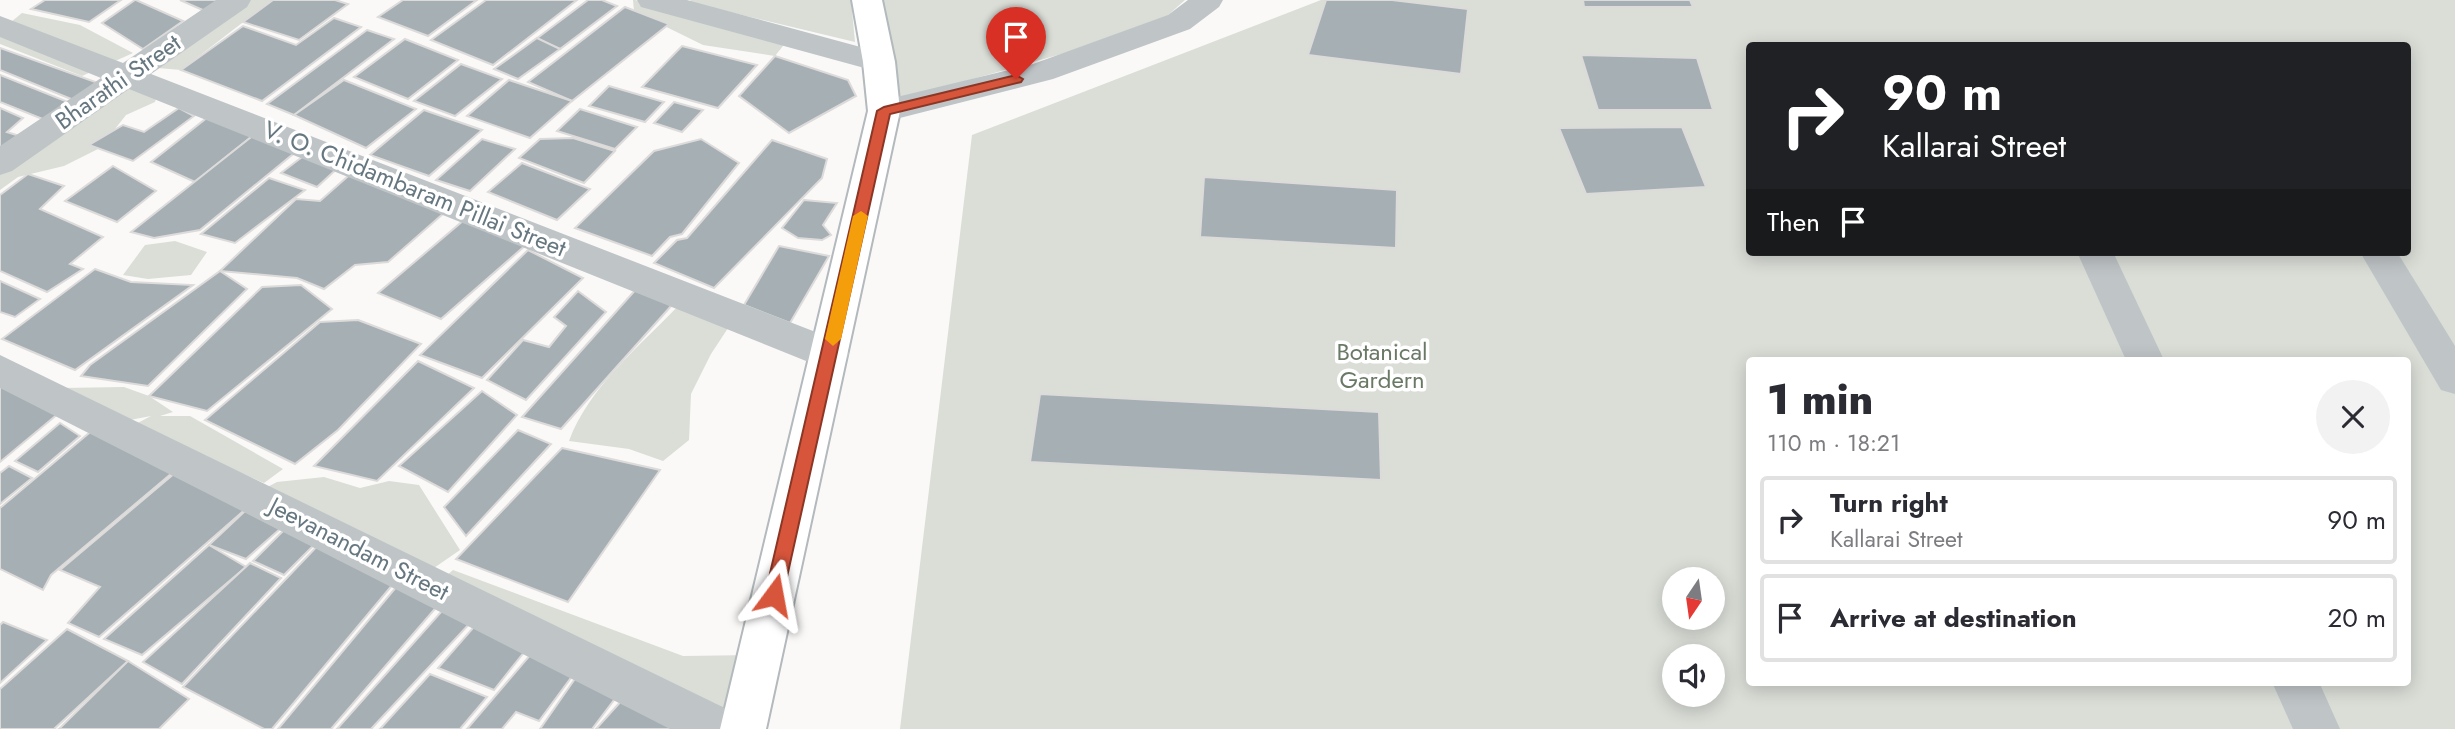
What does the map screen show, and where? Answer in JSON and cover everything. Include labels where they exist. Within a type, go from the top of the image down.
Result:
[{"type":"main road","points":[[743,729],[884,111],[879,62],[867,0]]},
{"type":"street","name":"Bharathi Street","points":[[0,163],[236,0]]},
{"type":"street","points":[[652,0],[879,62]]},
{"type":"street","points":[[884,111],[1042,72],[1178,22],[1208,0]]},
{"type":"street","name":"V. O. Chidambaram Pillai Street","points":[[0,26],[830,354]]},
{"type":"street","points":[[2097,256],[2144,357]]},
{"type":"street","points":[[2380,256],[2455,379]]},
{"type":"street","name":"Jeevanandam Street","points":[[0,370],[718,729]]},
{"type":"street","points":[[2297,686],[2317,729]]},
{"type":"green space","points":[[238,0],[272,0],[181,70],[146,67]]},
{"type":"green space","points":[[633,0],[787,41],[775,56],[703,45],[634,11]]},
{"type":"green space","points":[[851,0],[855,42],[688,2]]},
{"type":"green space","points":[[867,0],[1185,0],[1167,16],[1065,53],[891,102]]},
{"type":"green space","name":"Botanical Gardern","points":[[1321,0],[2455,0],[2455,729],[900,729],[972,135]]},
{"type":"green space","points":[[22,13],[80,25],[133,53],[82,76],[0,44],[0,31]]},
{"type":"green space","points":[[129,86],[158,92],[155,102],[126,115],[100,148],[64,166],[18,177],[0,190],[0,168]]},
{"type":"green space","points":[[175,241],[207,252],[191,275],[148,279],[123,275],[145,245]]},
{"type":"green space","points":[[679,305],[730,325],[711,354],[691,394],[689,440],[663,461],[629,449],[569,441],[578,421],[602,385]]},
{"type":"green space","points":[[124,387],[149,396],[173,412],[160,416],[190,416],[283,469],[264,483],[132,426],[151,416],[114,423],[61,388]]},
{"type":"green space","points":[[324,477],[360,488],[389,481],[419,485],[460,550],[428,572],[256,493],[277,482]]},
{"type":"green space","points":[[453,570],[683,656],[753,655],[734,728],[441,580]]},
{"type":"building","points":[[45,0],[121,0],[89,22],[31,9]]},
{"type":"building","points":[[135,0],[183,21],[143,49],[102,23]]},
{"type":"building","points":[[180,0],[222,0],[205,11]]},
{"type":"building","points":[[273,0],[335,0],[348,4],[299,40],[243,22]]},
{"type":"building","points":[[403,0],[477,0],[428,36],[378,17]]},
{"type":"building","points":[[486,0],[577,0],[493,65],[431,40]]},
{"type":"building","points":[[588,0],[602,0],[617,6],[560,49],[536,39]]},
{"type":"building","points":[[1326,0],[1392,0],[1468,9],[1461,74],[1308,55]]},
{"type":"building","points":[[1583,0],[1690,0],[1693,7],[1584,7]]},
{"type":"building","points":[[625,7],[669,24],[572,101],[528,82]]},
{"type":"building","points":[[334,18],[361,27],[262,101],[181,70],[243,26],[296,45]]},
{"type":"building","points":[[367,30],[394,39],[294,115],[267,104]]},
{"type":"building","points":[[537,38],[560,49],[518,79],[494,69]]},
{"type":"building","points":[[405,39],[458,60],[408,99],[354,77]]},
{"type":"building","points":[[682,46],[757,65],[718,108],[642,87]]},
{"type":"building","points":[[0,48],[101,84],[76,101],[0,70]]},
{"type":"building","points":[[1581,55],[1697,58],[1713,110],[1598,110]]},
{"type":"building","points":[[775,56],[848,80],[856,96],[789,133],[739,96]]},
{"type":"building","points":[[461,64],[502,79],[455,116],[414,101]]},
{"type":"building","points":[[0,75],[73,104],[50,122],[0,102]]},
{"type":"building","points":[[344,80],[416,109],[366,148],[294,115]]},
{"type":"building","points":[[509,80],[572,101],[530,138],[467,116]]},
{"type":"building","points":[[609,86],[664,102],[645,122],[589,106]]},
{"type":"building","points":[[674,102],[703,110],[682,132],[654,123]]},
{"type":"building","points":[[0,108],[23,118],[7,132],[26,138],[0,156]]},
{"type":"building","points":[[179,108],[194,116],[133,161],[89,145],[123,125],[144,132]]},
{"type":"building","points":[[580,109],[637,127],[615,149],[557,131]]},
{"type":"building","points":[[424,110],[482,130],[429,176],[370,155]]},
{"type":"building","points":[[208,117],[255,134],[195,182],[151,162]]},
{"type":"building","points":[[1682,127],[1706,187],[1586,194],[1559,128]]},
{"type":"building","points":[[255,134],[298,150],[200,230],[154,238],[131,232]]},
{"type":"building","points":[[573,138],[615,151],[584,183],[519,158],[540,139]]},
{"type":"building","points":[[482,139],[515,149],[470,191],[436,180]]},
{"type":"building","points":[[701,139],[739,163],[682,234],[670,237],[652,256],[575,228],[654,151]]},
{"type":"building","points":[[772,140],[827,159],[822,178],[714,288],[654,263],[677,240],[687,238]]},
{"type":"building","points":[[306,154],[340,166],[317,187],[281,173]]},
{"type":"building","points":[[522,163],[590,189],[557,220],[488,192]]},
{"type":"building","points":[[113,166],[156,191],[117,222],[65,201]]},
{"type":"building","points":[[355,170],[444,213],[388,262],[355,265],[324,289],[297,278],[220,271],[296,199],[320,201]]},
{"type":"building","points":[[28,174],[64,186],[40,209],[103,237],[70,264],[83,269],[47,292],[0,271],[0,195]]},
{"type":"building","points":[[1204,177],[1397,190],[1396,248],[1200,237]]},
{"type":"building","points":[[269,178],[305,190],[235,243],[201,234]]},
{"type":"building","points":[[804,200],[837,203],[823,225],[831,235],[822,240],[798,238],[782,228]]},
{"type":"building","points":[[464,220],[527,244],[441,319],[378,293]]},
{"type":"building","points":[[779,246],[829,256],[790,323],[744,305]]},
{"type":"building","points":[[528,250],[583,278],[482,378],[420,355]]},
{"type":"building","points":[[95,269],[131,282],[193,285],[75,370],[2,339]]},
{"type":"building","points":[[220,271],[247,289],[148,386],[81,376],[90,365]]},
{"type":"building","points":[[0,281],[40,299],[15,317],[0,312]]},
{"type":"building","points":[[301,285],[332,309],[207,411],[149,396],[262,287]]},
{"type":"building","points":[[638,287],[672,305],[561,429],[522,417]]},
{"type":"building","points":[[578,291],[606,312],[526,400],[487,380],[523,340],[549,347],[566,326],[554,317]]},
{"type":"building","points":[[358,320],[421,344],[338,430],[295,464],[205,420],[320,322]]},
{"type":"building","points":[[418,361],[474,388],[377,481],[314,466]]},
{"type":"building","points":[[0,384],[59,413],[0,462]]},
{"type":"building","points":[[482,391],[517,415],[448,492],[399,466]]},
{"type":"building","points":[[1040,394],[1379,412],[1381,480],[1030,462]]},
{"type":"building","points":[[60,423],[80,436],[38,472],[15,461]]},
{"type":"building","points":[[95,428],[178,468],[51,575],[43,590],[0,569],[0,508]]},
{"type":"building","points":[[518,430],[551,444],[466,536],[444,507]]},
{"type":"building","points":[[562,448],[660,470],[568,602],[456,559]]},
{"type":"building","points":[[9,466],[32,478],[0,504],[0,473]]},
{"type":"building","points":[[182,467],[248,507],[99,637],[68,623],[100,587],[60,570]]},
{"type":"building","points":[[245,511],[280,529],[246,559],[209,545]]},
{"type":"building","points":[[285,529],[318,541],[284,575],[253,561]]},
{"type":"building","points":[[323,540],[394,583],[272,729],[264,729],[183,687]]},
{"type":"building","points":[[209,545],[246,567],[142,655],[104,639]]},
{"type":"building","points":[[250,563],[281,578],[182,684],[143,662]]},
{"type":"building","points":[[402,580],[440,603],[331,729],[278,729]]},
{"type":"building","points":[[449,603],[473,620],[371,729],[337,729]]},
{"type":"building","points":[[486,613],[529,646],[494,690],[438,668]]},
{"type":"building","points":[[3,622],[47,640],[0,683],[0,625]]},
{"type":"building","points":[[67,629],[128,661],[54,729],[0,729],[0,689]]},
{"type":"building","points":[[531,654],[573,675],[539,721],[516,712],[502,729],[467,729]]},
{"type":"building","points":[[128,661],[189,699],[159,729],[59,729]]},
{"type":"building","points":[[579,673],[617,696],[592,729],[540,729]]},
{"type":"building","points":[[430,674],[487,697],[460,729],[380,729]]},
{"type":"building","points":[[623,699],[684,729],[596,729]]},
{"type":"slow traffic","points":[[833,339],[861,216]]},
{"type":"route","points":[[774,595],[884,111],[1016,79]]}]
